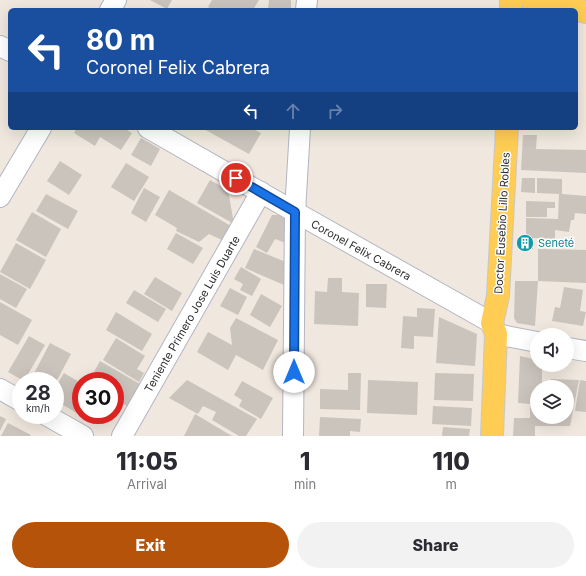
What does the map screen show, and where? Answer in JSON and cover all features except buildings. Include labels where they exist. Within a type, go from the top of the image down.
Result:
[{"type":"main road","points":[[532,0],[568,8]]},
{"type":"main road","name":"Doctor Eusebio Lillo Robles","points":[[492,436],[494,329],[498,296],[507,130]]},
{"type":"street","points":[[0,198],[40,130]]},
{"type":"street","name":"Coronel Felix Cabrera","points":[[152,130],[261,192],[494,329],[530,340]]},
{"type":"street","points":[[293,436],[295,212],[300,130]]},
{"type":"street","name":"Teniente Primero Jose Luis Duarte","points":[[122,436],[261,192]]},
{"type":"street","points":[[574,349],[586,351]]},
{"type":"street","points":[[0,389],[12,396]]},
{"type":"street","points":[[62,424],[83,436]]},
{"type":"place","name":"Seneté","points":[[525,243]]},
{"type":"route","points":[[236,178],[295,212],[294,372]]}]
